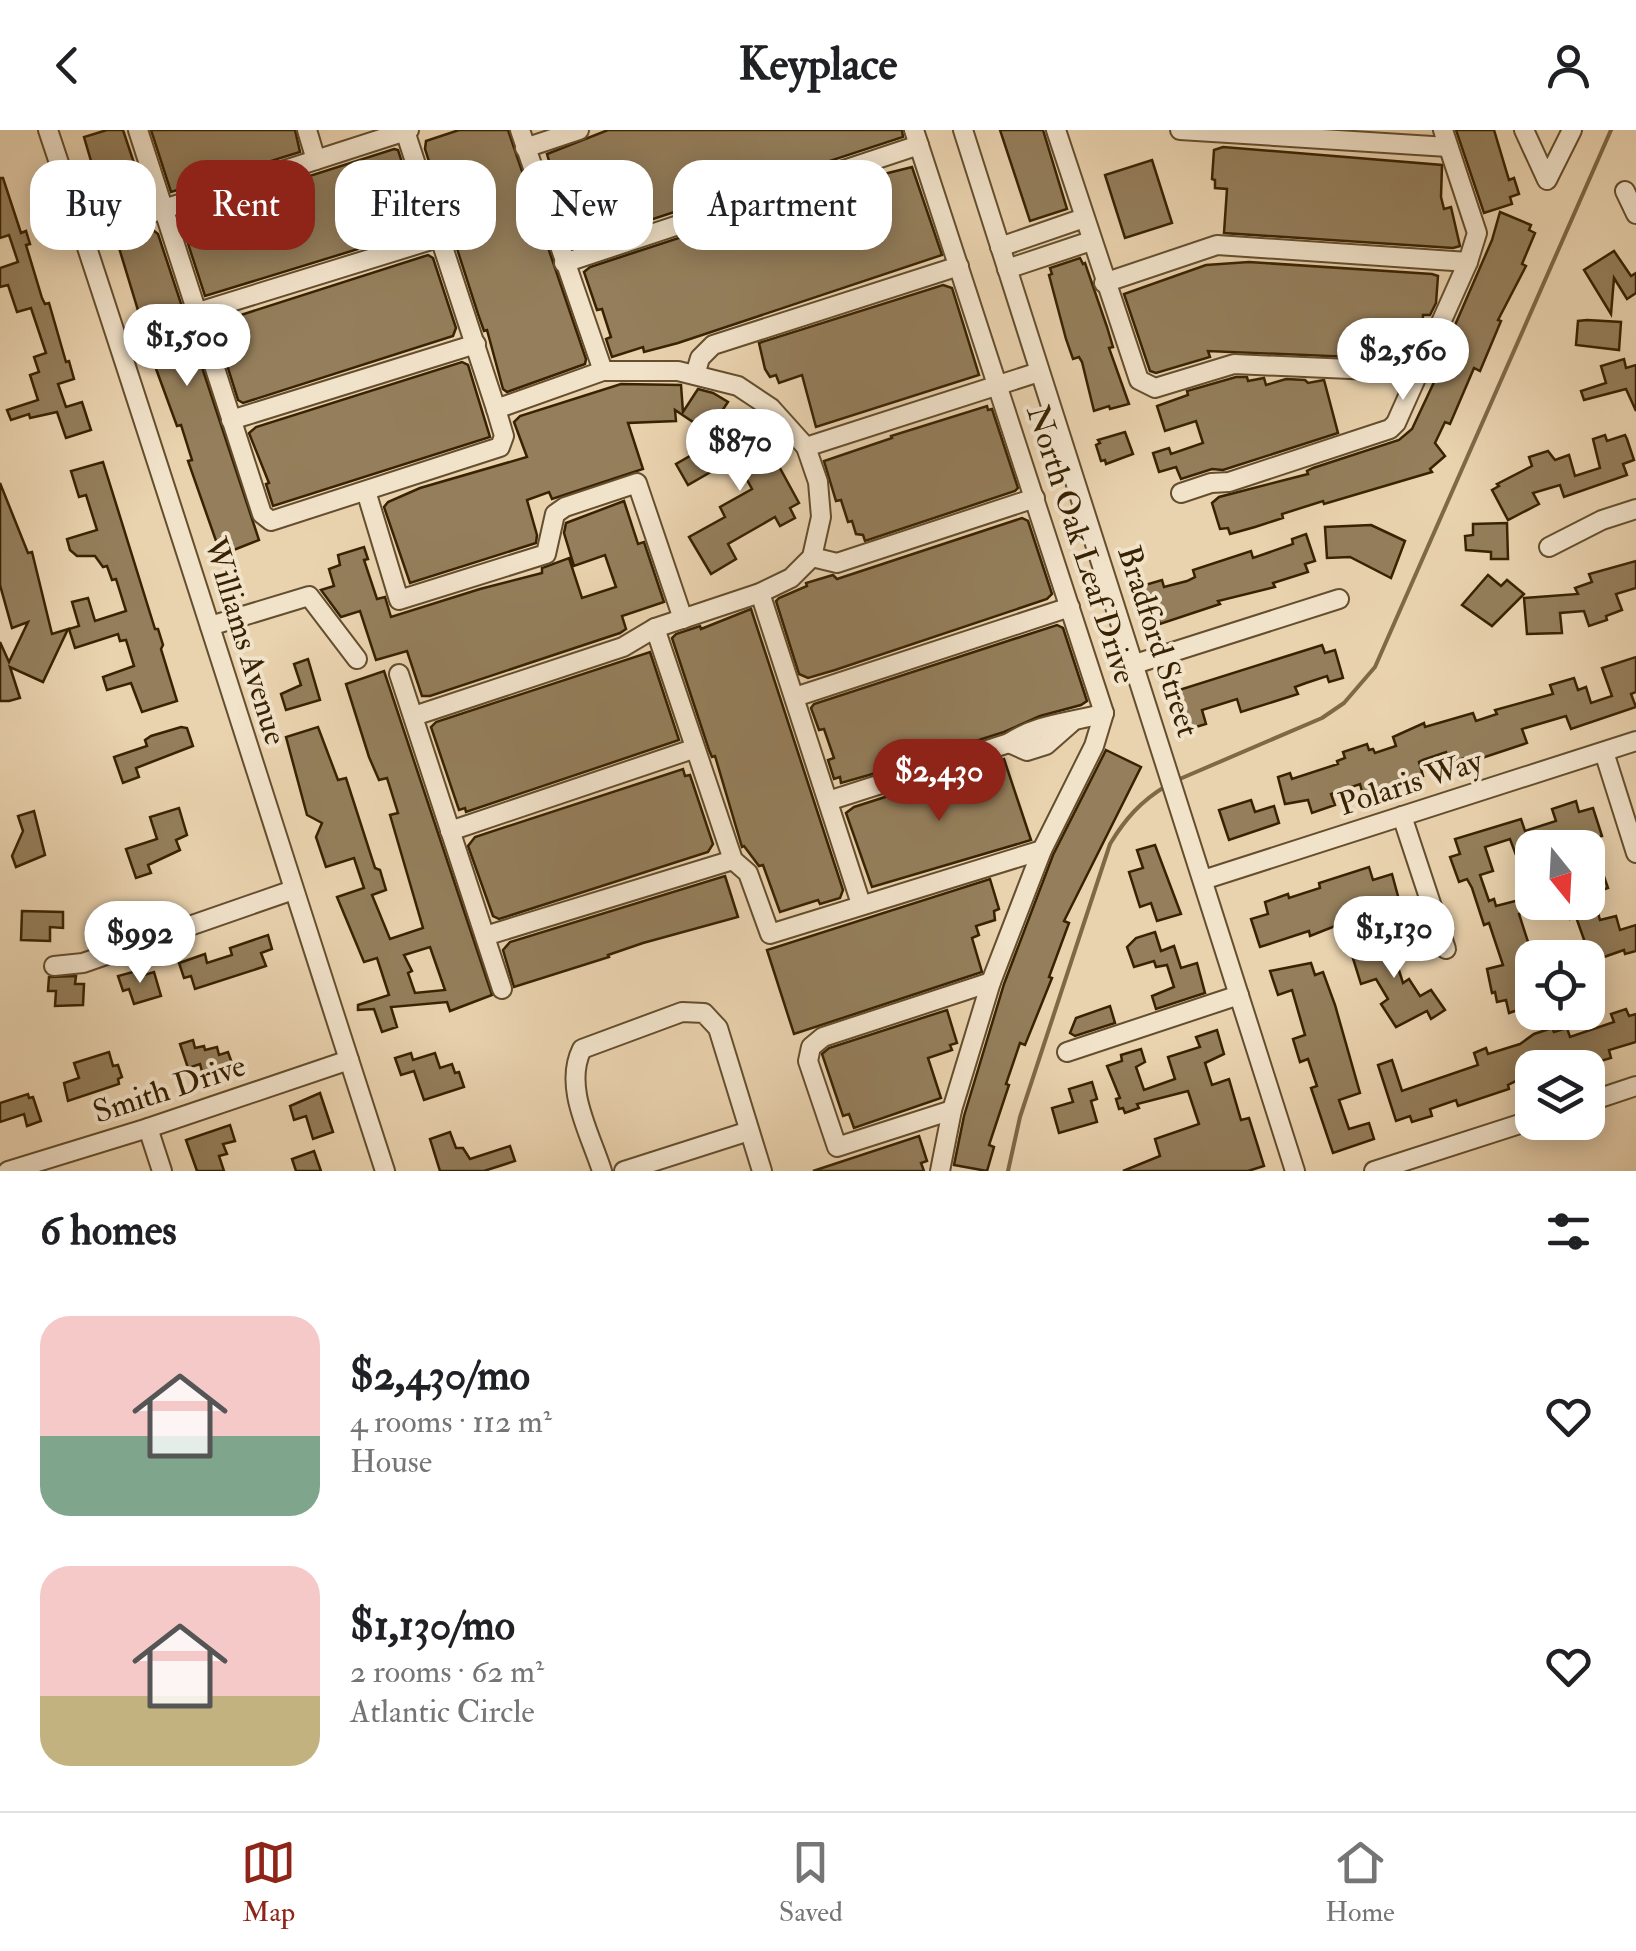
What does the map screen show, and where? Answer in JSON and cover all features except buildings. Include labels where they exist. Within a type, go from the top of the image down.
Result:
[{"type":"street","name":"Williams Avenue","points":[[48,130],[58,160]]},
{"type":"street","points":[[138,130],[262,514],[271,521],[500,447],[504,436],[445,250]]},
{"type":"street","points":[[306,130],[316,160]]},
{"type":"street","points":[[156,211],[407,130],[417,160]]},
{"type":"street","points":[[580,130],[522,139],[603,372]]},
{"type":"street","name":"Bradford Street","points":[[963,130],[1295,1171]]},
{"type":"street","points":[[1056,130],[1104,283],[1139,380],[1146,386],[1155,388],[1234,364],[1419,372]]},
{"type":"street","points":[[1180,130],[1445,139],[1477,233],[1468,262],[1390,429],[1229,482],[1211,483],[1181,493]]},
{"type":"street","points":[[1524,130],[1547,180],[1572,130]]},
{"type":"street","points":[[564,263],[916,138]]},
{"type":"street","name":"North Oak Leaf Drive","points":[[916,138],[1104,712],[1094,746],[1042,850],[992,982],[952,1110],[940,1171]]},
{"type":"street","points":[[1624,191],[1636,214]]},
{"type":"street","points":[[1000,247],[1084,218]]},
{"type":"street","points":[[1007,269],[1091,241]]},
{"type":"street","points":[[1104,283],[1218,245],[1468,262]]},
{"type":"street","name":"Williams Avenue","points":[[88,250],[169,491],[385,1171]]},
{"type":"street","points":[[195,313],[399,250]]},
{"type":"street","points":[[695,375],[700,358],[713,345],[959,266]]},
{"type":"street","points":[[231,420],[476,344]]},
{"type":"street","points":[[414,716],[623,647],[655,628],[760,593],[791,578],[812,557],[821,517],[818,482],[806,447],[771,408],[738,386],[678,370],[603,372],[496,409]]},
{"type":"street","points":[[806,447],[1040,372]]},
{"type":"street","points":[[366,491],[399,600],[546,554],[556,514],[565,507],[637,483],[683,619]]},
{"type":"street","points":[[812,557],[836,563],[1035,498]]},
{"type":"street","points":[[1549,547],[1602,520],[1636,509]]},
{"type":"street","points":[[760,593],[861,904]]},
{"type":"street","points":[[210,626],[309,596],[357,659]]},
{"type":"street","points":[[1135,664],[1339,600]]},
{"type":"street","points":[[795,697],[1070,607]]},
{"type":"street","points":[[655,628],[733,860],[748,873],[770,934],[1042,850]]},
{"type":"street","points":[[400,674],[502,989]]},
{"type":"street","points":[[828,801],[1009,743],[1027,751],[1046,745],[1071,723],[1104,712]]},
{"type":"street","name":"Polaris Way","points":[[1202,880],[1636,741]]},
{"type":"street","points":[[450,831],[694,750]]},
{"type":"street","points":[[1604,752],[1636,853]]},
{"type":"street","points":[[1402,816],[1446,950]]},
{"type":"street","points":[[484,936],[733,860]]},
{"type":"street","points":[[54,966],[83,963],[293,890]]},
{"type":"street","points":[[952,1110],[837,1146],[808,1061],[811,1047],[823,1037],[992,982]]},
{"type":"street","points":[[1067,1052],[1239,995]]},
{"type":"street","points":[[602,1171],[573,1083],[573,1066],[582,1049],[682,1012],[704,1014],[718,1028],[762,1171]]},
{"type":"street","name":"Smith Drive","points":[[8,1171],[349,1060]]},
{"type":"street","points":[[1605,1096],[1636,1086]]},
{"type":"street","points":[[1374,1171],[1515,1125]]},
{"type":"street","points":[[148,1128],[162,1171]]},
{"type":"street","points":[[624,1171],[749,1131]]},
{"type":"waterway","points":[[1175,781],[1322,718],[1344,703],[1375,667],[1611,130]]},
{"type":"waterway","points":[[1008,1171],[1020,1117],[1110,844],[1134,811],[1166,786]]}]
